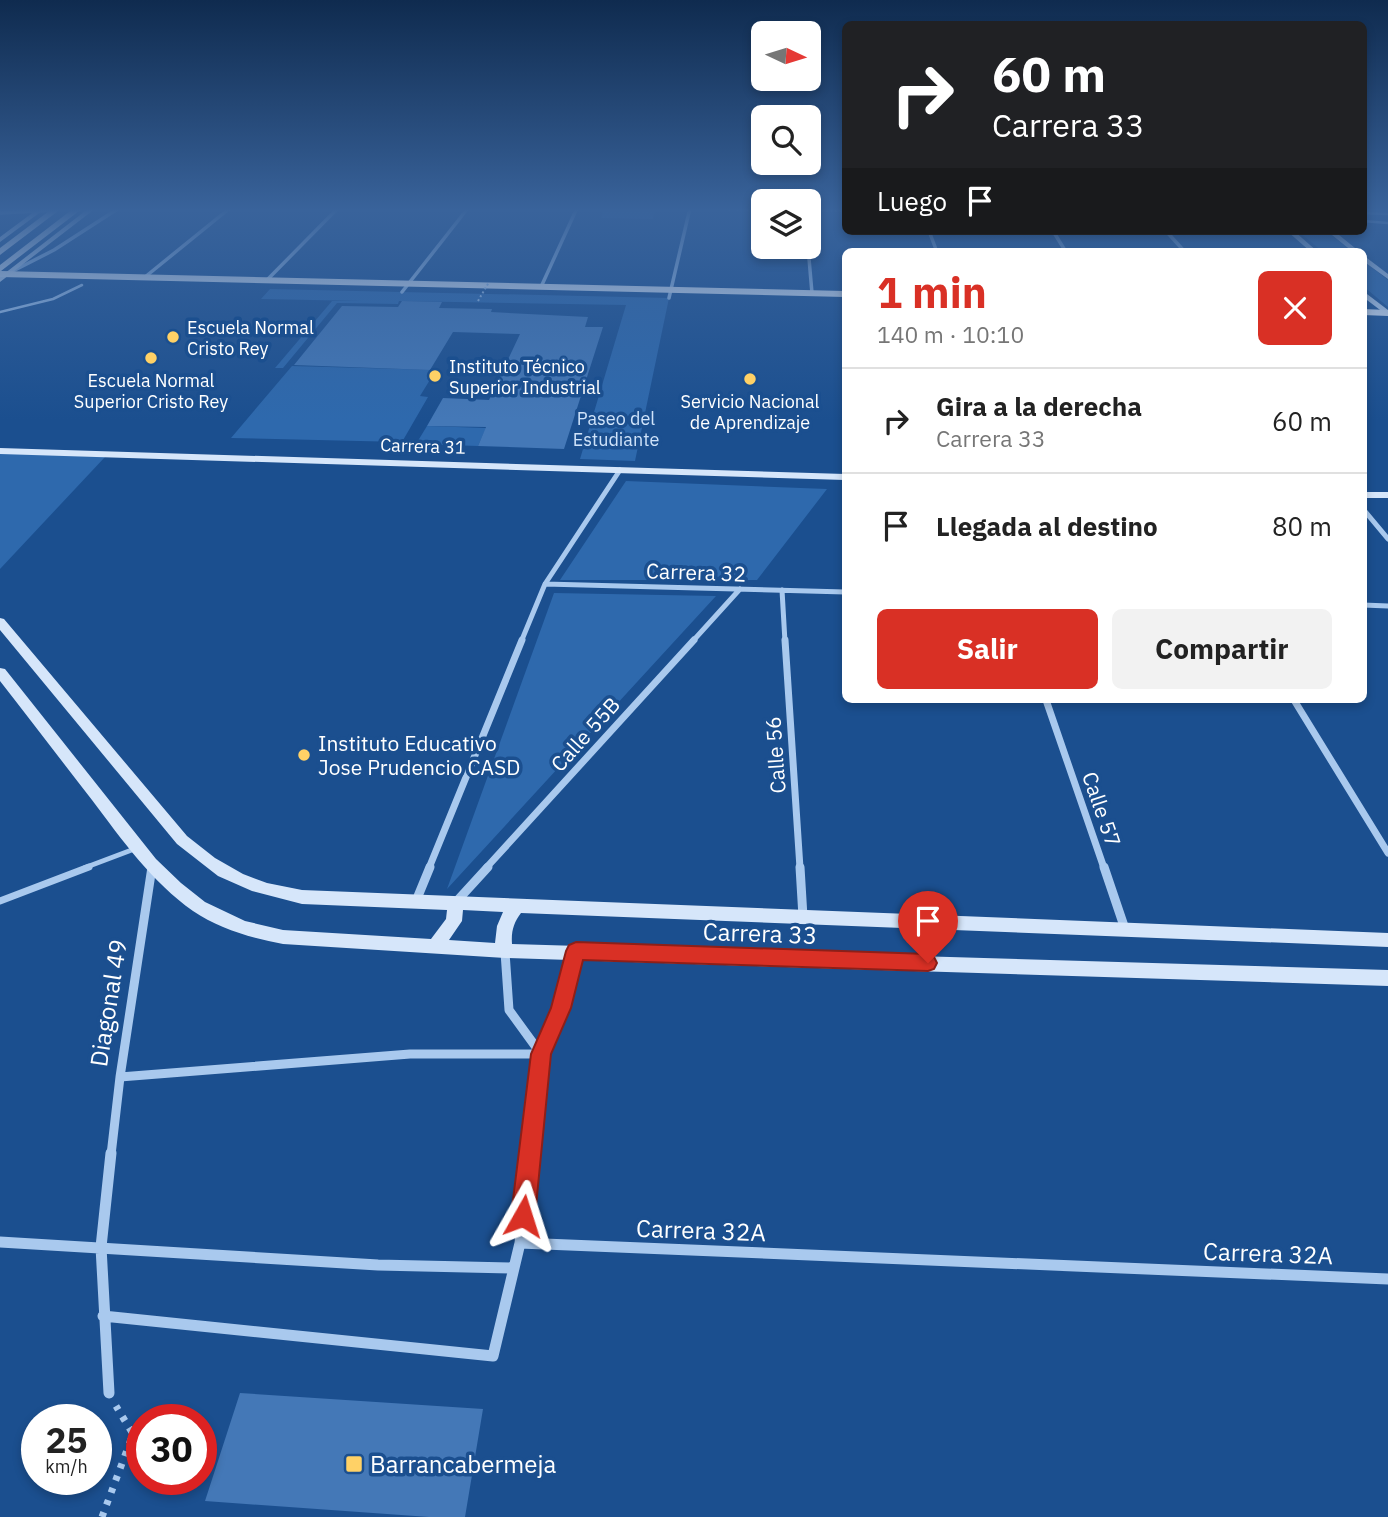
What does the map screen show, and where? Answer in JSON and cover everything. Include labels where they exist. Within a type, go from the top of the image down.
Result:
[{"type":"main road","points":[[33,279],[82,285],[402,292],[842,293]]},
{"type":"main road","points":[[218,279],[541,287],[842,301]]},
{"type":"main road","points":[[1367,296],[1386,310]]},
{"type":"main road","points":[[1367,305],[1386,310]]},
{"type":"main road","points":[[1367,312],[1386,310]]},
{"type":"main road","name":"Carrera 31","points":[[0,451],[842,477]]},
{"type":"main road","points":[[1367,495],[1388,495]]},
{"type":"main road","name":"Carrera 33","points":[[0,622],[182,840],[207,862],[252,887],[278,894],[1388,940]]},
{"type":"main road","points":[[0,672],[152,866]]},
{"type":"main road","name":"Carrera 33","points":[[152,866],[189,899],[210,913],[232,924],[283,937],[505,951],[576,951],[1388,978]]},
{"type":"main road","points":[[435,946],[454,921],[456,903]]},
{"type":"main road","points":[[505,951],[503,941],[506,922],[518,905]]},
{"type":"street","points":[[402,292],[412,279]]},
{"type":"street","points":[[541,287],[545,279]]},
{"type":"street","points":[[671,294],[674,279]]},
{"type":"street","points":[[811,279],[812,293]]},
{"type":"street","points":[[416,901],[545,584],[620,470]]},
{"type":"street","points":[[1367,514],[1388,539]]},
{"type":"street","name":"Carrera 32","points":[[545,584],[842,592]]},
{"type":"street","name":"Calle 55B","points":[[456,903],[740,589]]},
{"type":"street","name":"Calle 56","points":[[782,590],[803,917]]},
{"type":"street","points":[[1367,606],[1388,606]]},
{"type":"street","name":"Calle 57","points":[[1047,703],[1125,929]]},
{"type":"street","points":[[1296,703],[1388,853]]},
{"type":"street","name":"Diagonal 49","points":[[109,1394],[101,1247],[120,1077],[152,866]]},
{"type":"street","points":[[505,951],[509,1010],[541,1054]]},
{"type":"street","points":[[103,1316],[493,1356],[520,1243],[541,1054],[561,1008],[576,951]]},
{"type":"street","points":[[120,1077],[410,1054],[541,1054]]},
{"type":"street","points":[[0,1241],[378,1265],[514,1268]]},
{"type":"street","name":"Carrera 32A","points":[[520,1243],[1388,1279]]},
{"type":"lane","points":[[0,312],[45,303],[68,295],[82,285]]},
{"type":"lane","points":[[0,901],[137,848]]},
{"type":"path","points":[[478,301],[489,282]]},
{"type":"path","points":[[102,1517],[133,1434],[109,1394]]},
{"type":"green space","points":[[1367,279],[1388,280],[1388,307],[1367,289]]},
{"type":"green space","name":"Paseo del Estudiante","points":[[270,289],[669,298],[635,461],[580,459],[626,305],[399,301],[398,304],[337,303],[283,368],[275,368],[332,301],[362,301],[261,299]]},
{"type":"green space","points":[[292,366],[436,370],[420,396],[428,397],[402,442],[231,438]]},
{"type":"green space","points":[[427,426],[486,428],[478,446],[416,444]]},
{"type":"green space","points":[[0,453],[105,457],[0,569]]},
{"type":"green space","points":[[626,481],[827,489],[757,580],[560,580]]},
{"type":"green space","points":[[554,593],[716,596],[447,889]]},
{"type":"building","points":[[402,301],[442,302],[439,308],[492,309],[491,312],[588,317],[585,327],[603,327],[564,449],[478,446],[486,427],[427,426],[443,398],[489,400],[520,334],[453,332],[430,370],[294,365],[342,306],[398,307]]},
{"type":"building","points":[[240,1393],[483,1409],[465,1517],[429,1517],[205,1501],[207,1495],[217,1495],[217,1464]]},
{"type":"place","name":"Escuela Normal Cristo Rey","points":[[173,337]]},
{"type":"place","name":"Escuela Normal Superior Cristo Rey","points":[[151,358]]},
{"type":"place","name":"Instituto Técnico Superior Industrial","points":[[435,376]]},
{"type":"place","name":"Servicio Nacional de Aprendizaje","points":[[750,379]]},
{"type":"place","name":"Instituto Educativo Jose Prudencio CASD","points":[[304,755]]},
{"type":"place","name":"Barrancabermeja","points":[[354,1464]]},
{"type":"route","points":[[523,1216],[541,1054],[561,1008],[576,951],[928,963]]}]
